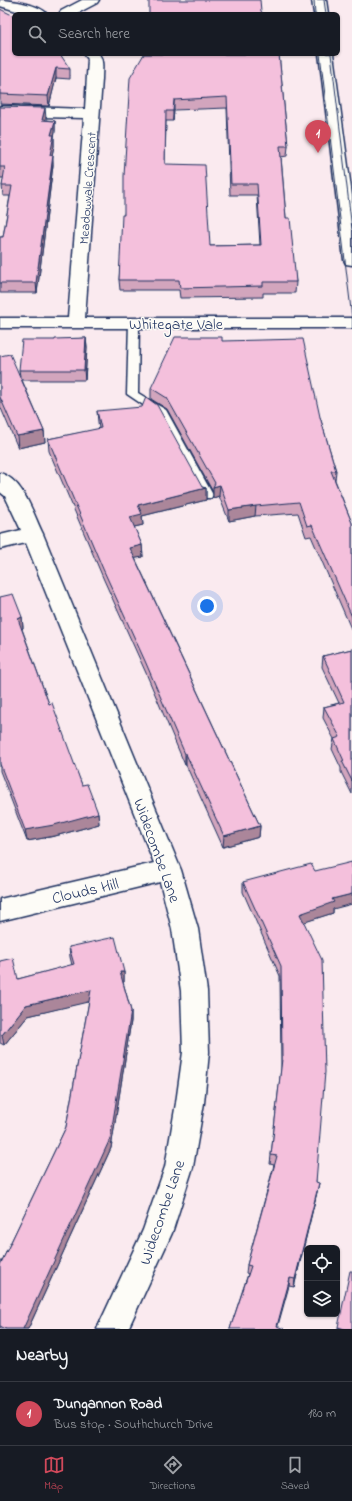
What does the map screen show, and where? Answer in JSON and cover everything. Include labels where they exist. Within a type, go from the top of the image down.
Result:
[{"type":"street","points":[[70,12],[92,0]]},
{"type":"street","points":[[319,0],[321,12]]},
{"type":"street","points":[[0,2],[35,12]]},
{"type":"street","name":"Meadowvale Crescent","points":[[76,323],[95,66],[95,59],[93,56]]},
{"type":"street","points":[[326,56],[348,190],[352,260]]},
{"type":"street","points":[[0,111],[92,114]]},
{"type":"street","name":"Whitegate Vale","points":[[0,323],[352,323]]},
{"type":"street","name":"Widecombe Lane","points":[[0,480],[13,494],[33,534],[169,870],[185,929],[194,991],[196,1052],[190,1103],[179,1166],[157,1233],[125,1305],[112,1329]]},
{"type":"street","points":[[0,542],[33,534]]},
{"type":"street","name":"Clouds Hill","points":[[0,910],[169,870]]},
{"type":"lane","points":[[134,323],[132,394],[162,413],[207,495]]},
{"type":"building","points":[[149,0],[260,0],[262,12],[149,12]]},
{"type":"building","points":[[0,9],[12,15],[12,56],[61,56],[70,69],[56,68],[48,96],[0,94]]},
{"type":"building","points":[[143,56],[279,56],[288,146],[280,146],[286,218],[290,218],[296,282],[263,282],[263,286],[180,288],[179,280],[119,280],[122,215],[124,215],[124,176],[130,78]],"holes":[[[227,97],[231,184],[257,184],[261,245],[210,246],[205,165],[165,164],[166,111],[173,111],[174,100]]]},
{"type":"building","points":[[0,107],[45,108],[42,120],[55,121],[51,135],[54,135],[50,155],[53,155],[36,283],[0,283],[0,237],[3,237],[12,186],[2,186],[5,167],[0,167]]},
{"type":"building","points":[[175,337],[222,337],[222,341],[303,339],[320,417],[336,471],[331,471],[352,523],[352,617],[312,525],[307,526],[299,502],[229,510],[220,485],[213,487],[215,483],[167,398],[151,388]]},
{"type":"building","points":[[86,338],[84,370],[19,370],[22,340]]},
{"type":"building","points":[[10,354],[44,431],[17,436],[0,397],[0,356]]},
{"type":"building","points":[[146,397],[157,405],[202,487],[206,488],[138,505],[142,514],[130,517],[142,545],[130,548],[260,826],[224,836],[185,754],[103,569],[48,439],[101,428],[97,411],[142,407]]},
{"type":"building","points":[[13,594],[22,617],[18,619],[49,704],[52,703],[82,785],[87,784],[98,813],[54,825],[25,830],[0,764],[0,597]]},
{"type":"building","points":[[352,649],[352,781],[342,761],[344,761],[334,739],[340,737],[324,707],[344,702],[323,656]]},
{"type":"building","points":[[352,862],[352,894],[332,899],[334,902],[300,914],[322,960],[325,1072],[316,1182],[319,1183],[295,1279],[290,1278],[277,1326],[284,1329],[230,1329],[251,1266],[247,1265],[277,1156],[271,1155],[282,1059],[281,966],[243,882],[311,864],[315,871]]},
{"type":"building","points":[[115,937],[124,972],[120,972],[131,1011],[110,1139],[23,1329],[6,1329],[0,1326],[0,1265],[66,1127],[91,990],[26,1005],[2,1035],[0,1034],[0,961],[13,958],[18,979],[74,964],[69,947]]},
{"type":"building","points":[[350,1271],[352,1271],[352,1329],[345,1329],[338,1327]]},
{"type":"tram line","points":[[314,0],[315,12]]},
{"type":"tram line","points":[[324,0],[326,12]]},
{"type":"tram line","points":[[320,56],[352,318]]},
{"type":"tram line","points":[[331,56],[352,229]]},
{"type":"place","name":"Dungannon Road","points":[[318,153]]}]
